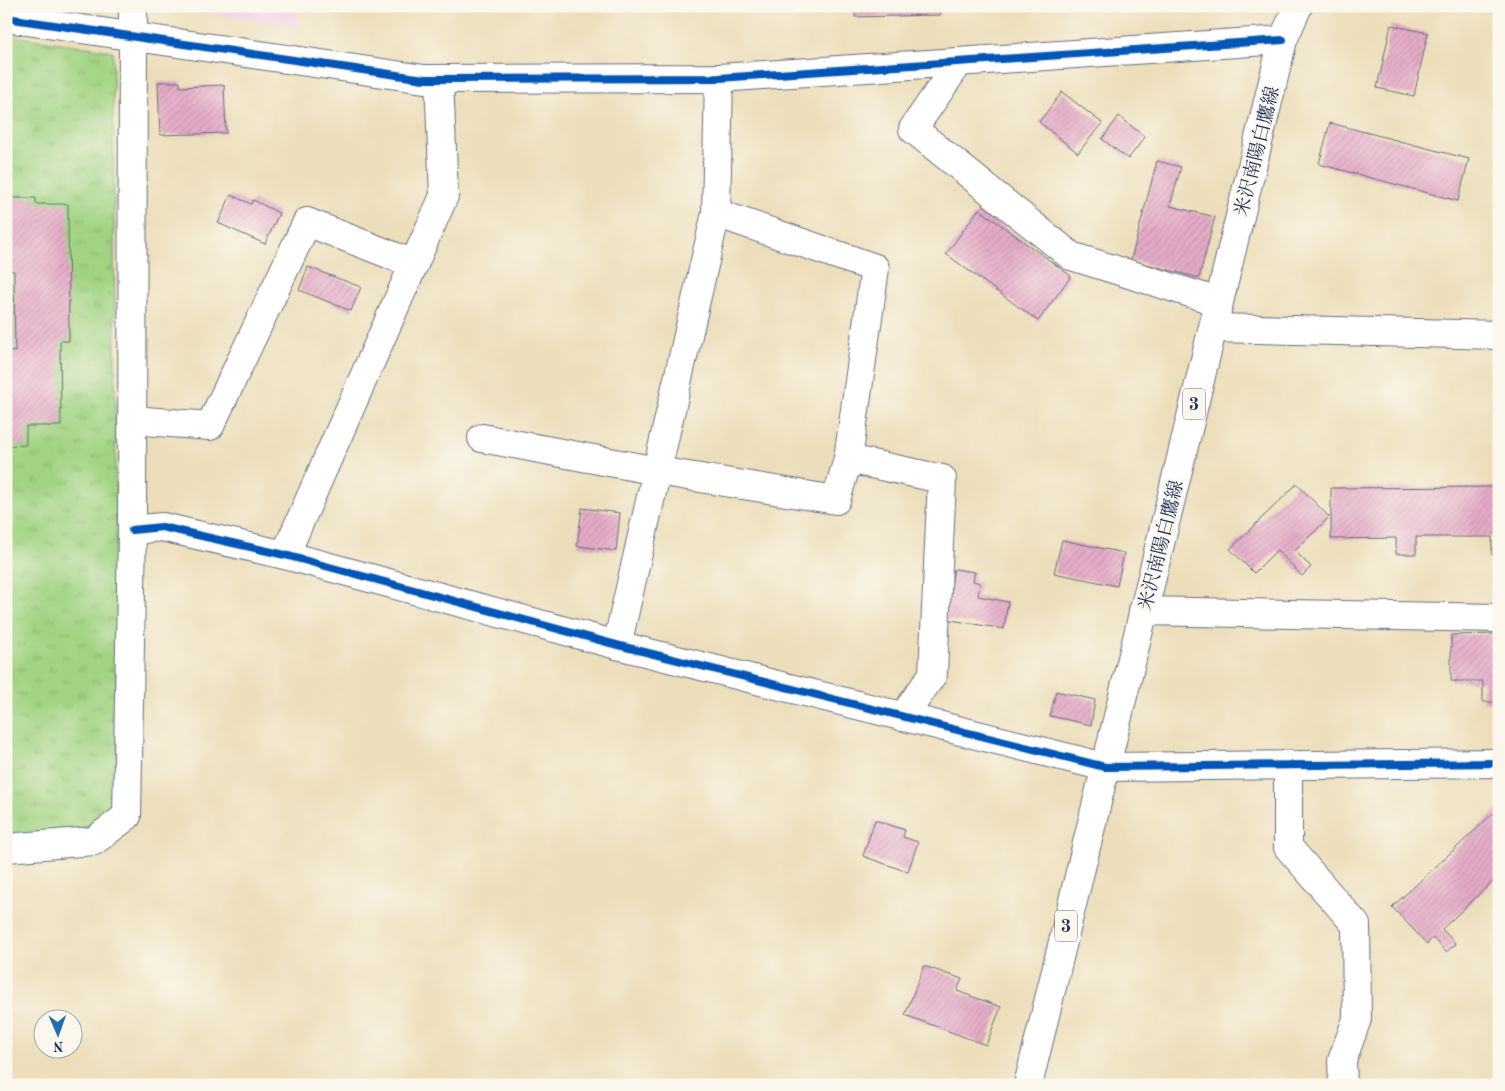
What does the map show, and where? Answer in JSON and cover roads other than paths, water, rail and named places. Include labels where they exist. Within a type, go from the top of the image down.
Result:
[{"type":"street","points":[[6,848],[94,841],[127,816],[132,530],[133,6]]},
{"type":"street","name":"米沢南陽白鷹線","points":[[1028,1085],[1283,40],[1298,6]]},
{"type":"street","points":[[6,18],[424,79],[719,78],[1283,40]]},
{"type":"street","points":[[959,62],[913,129],[1071,256],[1216,315],[1499,335]]},
{"type":"street","points":[[617,645],[716,213],[719,78]]},
{"type":"street","points":[[285,555],[444,196],[439,79]]},
{"type":"street","points":[[482,438],[657,472],[836,500],[848,459],[875,268],[716,213]]},
{"type":"street","points":[[132,420],[210,426],[307,222],[414,264]]},
{"type":"street","points":[[848,459],[942,479],[933,674],[903,717]]},
{"type":"street","points":[[132,530],[162,527],[285,555],[617,645],[1105,767],[1499,763]]},
{"type":"street","points":[[1143,611],[1499,618]]},
{"type":"street","points":[[1288,764],[1288,847],[1356,925],[1357,1020],[1342,1061],[1343,1085]]}]
